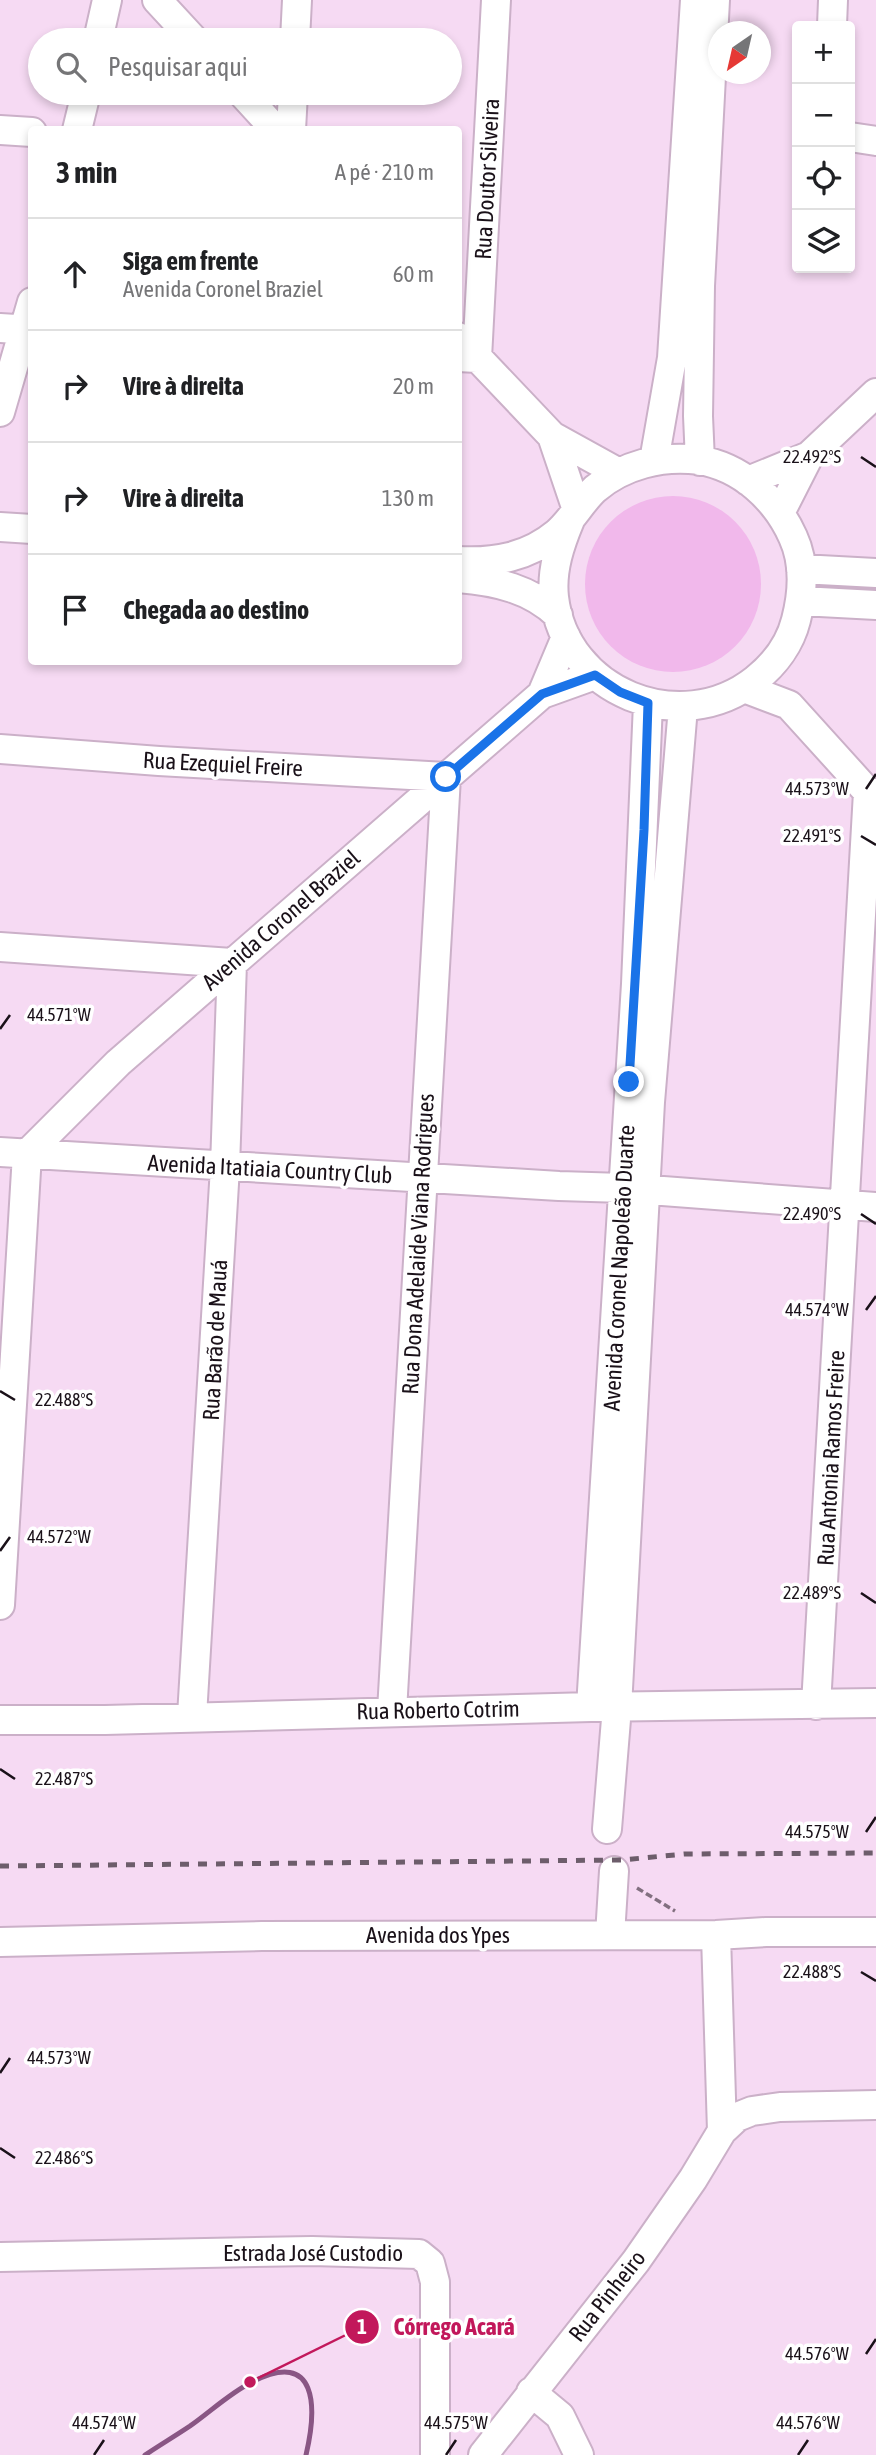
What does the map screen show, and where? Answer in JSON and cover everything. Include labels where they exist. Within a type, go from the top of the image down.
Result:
[{"type":"street","points":[[101,28],[107,0]]},
{"type":"street","points":[[157,0],[183,28]]},
{"type":"street","points":[[296,28],[297,0]]},
{"type":"street","name":"Rua Doutor Silveira","points":[[468,358],[496,0]]},
{"type":"street","points":[[654,461],[672,358],[695,0]]},
{"type":"street","points":[[700,461],[699,312],[715,0]]},
{"type":"street","points":[[832,21],[833,0]]},
{"type":"street","points":[[78,126],[83,105]]},
{"type":"street","points":[[253,105],[272,126]]},
{"type":"street","points":[[291,126],[292,105]]},
{"type":"street","points":[[0,130],[28,132]]},
{"type":"street","points":[[855,138],[876,141]]},
{"type":"street","points":[[0,412],[19,329],[28,310]]},
{"type":"street","points":[[468,358],[518,398],[552,436],[619,473]]},
{"type":"street","points":[[780,513],[809,456],[876,393]]},
{"type":"street","points":[[552,436],[573,515],[558,548],[554,578],[554,596],[562,626]]},
{"type":"street","points":[[748,481],[809,456]]},
{"type":"street","points":[[677,458],[726,468],[766,495],[780,513],[794,540],[802,569],[801,601],[794,628],[781,653],[764,672],[744,688],[715,702],[683,707],[648,703],[620,692],[595,675],[579,657],[562,626],[544,602],[519,589],[469,570],[519,555],[547,540],[596,489],[619,473],[654,461],[677,458]]},
{"type":"street","points":[[0,527],[28,529]]},
{"type":"street","points":[[0,545],[28,547]]},
{"type":"street","points":[[802,569],[876,573]]},
{"type":"street","points":[[801,601],[876,605]]},
{"type":"street","name":"Avenida Coronel Braziel","points":[[542,694],[562,626]]},
{"type":"street","points":[[781,653],[789,705]]},
{"type":"street","name":"Avenida Coronel Braziel","points":[[14,1153],[542,694],[595,675]]},
{"type":"street","points":[[744,688],[789,705],[873,795]]},
{"type":"street","name":"Avenida Coronel Napoleão Duarte","points":[[607,1829],[604,1707],[635,1189],[637,971],[648,703]]},
{"type":"street","name":"Avenida Coronel Napoleão Duarte","points":[[635,1189],[660,970],[683,707]]},
{"type":"street","name":"Rua Ezequiel Freire","points":[[0,749],[446,777]]},
{"type":"street","name":"Rua Dona Adelaide Viana Rodrigues","points":[[392,1711],[446,777]]},
{"type":"street","name":"Rua Antonia Ramos Freire","points":[[816,1705],[845,1205],[873,795]]},
{"type":"street","points":[[0,947],[232,963]]},
{"type":"street","name":"Rua Barão de Mauá","points":[[192,1716],[225,1167],[232,963]]},
{"type":"street","points":[[0,1605],[14,1153]]},
{"type":"street","name":"Avenida Itatiaia Country Club","points":[[14,1153],[635,1189],[876,1207]]},
{"type":"street","name":"Rua Roberto Cotrim","points":[[0,1720],[876,1703]]},
{"type":"street","points":[[610,1935],[623,1875]]},
{"type":"street","name":"Avenida dos Ypes","points":[[0,1942],[262,1936],[716,1936],[766,1932],[876,1932]]},
{"type":"street","points":[[716,1936],[722,2132]]},
{"type":"street","name":"Rua Pinheiro","points":[[483,2455],[636,2261],[722,2132],[737,2117],[752,2111],[780,2107],[876,2105]]},
{"type":"street","name":"Estrada José Custodio","points":[[0,2257],[312,2251],[419,2254],[430,2263],[435,2282],[435,2455]]},
{"type":"street","points":[[531,2392],[560,2416],[579,2455]]},
{"type":"path","points":[[623,1875],[637,1888],[682,1915]]},
{"type":"shaded area","points":[[673,496],[707,503],[735,522],[754,550],[761,584],[754,618],[735,646],[707,665],[673,672],[639,665],[611,646],[592,618],[585,584],[592,550],[611,522],[639,503]]},
{"type":"waterway","points":[[145,2455],[244,2386],[274,2373],[290,2372],[301,2378],[308,2388],[311,2402],[310,2437],[306,2455]]},
{"type":"railway","points":[[0,1866],[622,1860],[684,1854],[876,1853]]},
{"type":"place","name":"Córrego Acará","points":[[250,2382]]},
{"type":"route","points":[[446,777],[542,694],[595,675],[620,692],[648,703],[644,830],[629,1082]]}]
